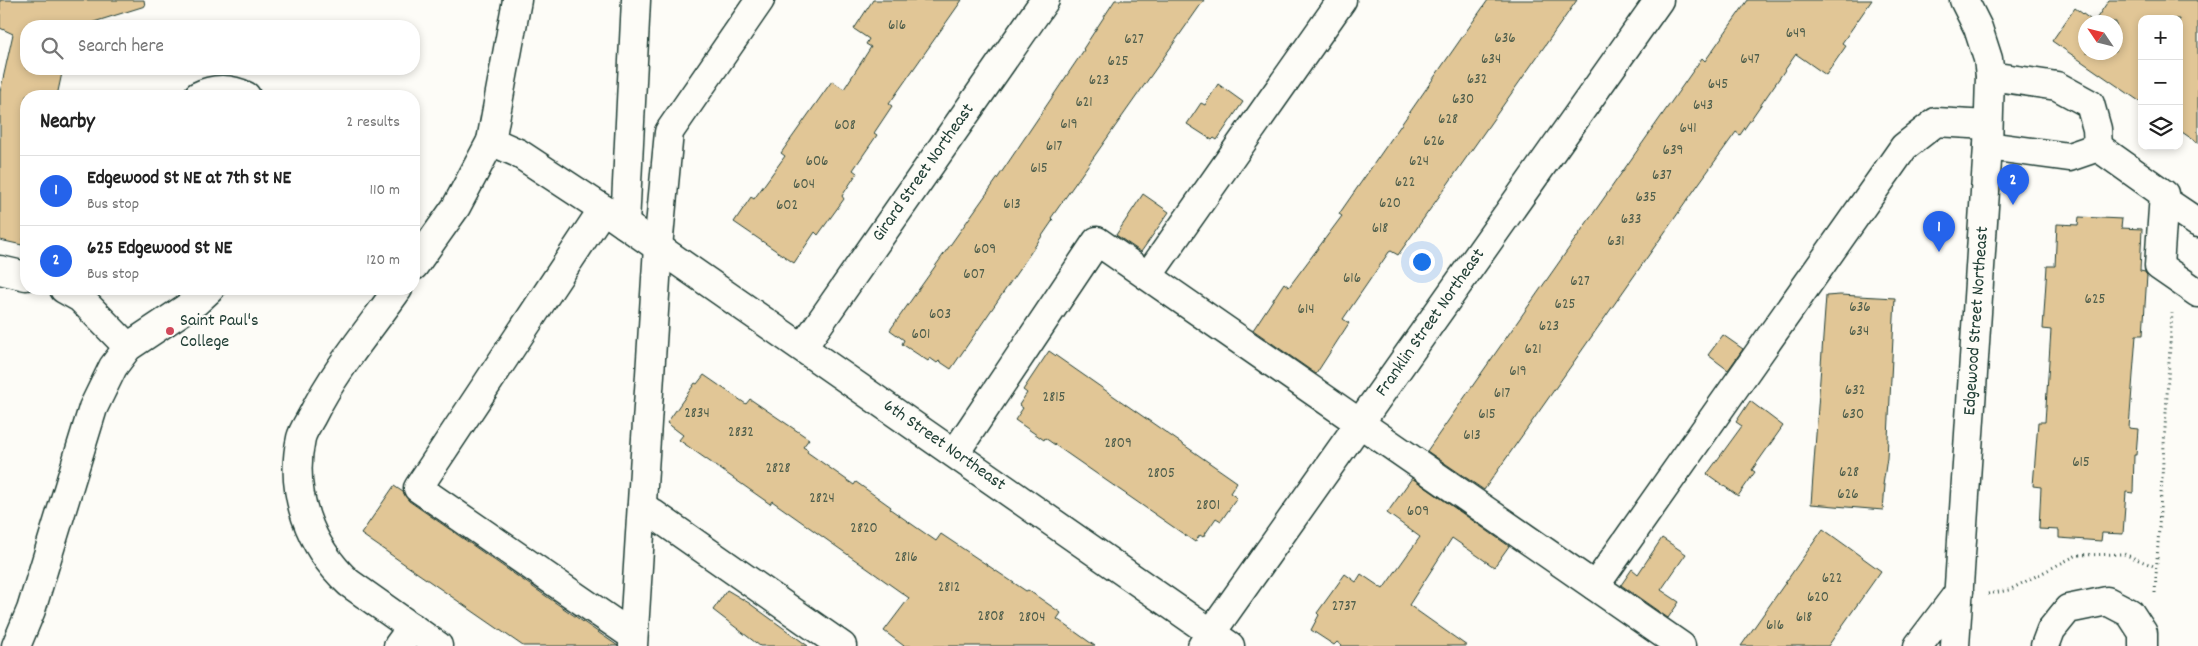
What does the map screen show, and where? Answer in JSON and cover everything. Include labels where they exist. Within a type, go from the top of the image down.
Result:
[{"type":"street","points":[[420,258],[456,207],[491,141],[517,0]]},
{"type":"street","points":[[633,641],[418,488],[614,217],[636,0]]},
{"type":"street","points":[[633,641],[658,248],[669,132],[760,0]]},
{"type":"street","name":"Girard Street Northeast","points":[[802,347],[1046,0]]},
{"type":"street","points":[[1148,276],[1342,0]]},
{"type":"street","name":"Franklin Street Northeast","points":[[1214,642],[1360,422],[1659,0]]},
{"type":"street","name":"Edgewood Street Northeast","points":[[1956,646],[1971,593],[1990,76],[1983,43],[1964,0]]},
{"type":"street","points":[[1990,76],[2057,86],[2090,104],[2097,129],[2098,147]]},
{"type":"street","points":[[1595,586],[1904,147],[1936,122],[2069,156],[2098,147]]},
{"type":"street","name":"6th Street Northeast","points":[[491,141],[518,152],[955,453],[1214,642]]},
{"type":"street","points":[[2098,147],[2164,194],[2159,266],[2198,293]]},
{"type":"street","points":[[2164,200],[2198,223]]},
{"type":"street","points":[[955,453],[1097,241],[1681,646]]},
{"type":"street","points":[[0,270],[20,275]]},
{"type":"street","points":[[75,295],[80,298],[128,346]]},
{"type":"street","points":[[16,646],[31,610],[93,408],[113,367],[128,346],[203,295]]},
{"type":"street","points":[[394,295],[322,397],[301,437],[298,473],[306,518],[316,544],[336,570],[405,636],[438,646]]},
{"type":"street","points":[[642,506],[842,646]]},
{"type":"street","points":[[1918,646],[1971,593]]},
{"type":"street","points":[[2045,646],[2051,630],[2068,609],[2107,601],[2130,613],[2143,633],[2143,646]]},
{"type":"path","points":[[2154,595],[2172,310]]},
{"type":"path","points":[[1971,593],[2009,590],[2077,555],[2124,554],[2156,567]]},
{"type":"building","points":[[0,0],[144,0],[145,6],[100,20],[20,20],[20,75],[62,75],[58,90],[20,90],[20,245],[0,240],[0,92],[13,34],[0,28]]},
{"type":"building","points":[[873,0],[962,0],[889,104],[892,106],[874,133],[877,135],[853,170],[857,173],[842,196],[844,199],[818,235],[815,232],[794,263],[734,222],[751,197],[754,199],[785,156],[781,153],[832,81],[844,89],[871,47],[866,44],[869,39],[854,29]]},
{"type":"building","points":[[1115,0],[1204,0],[1051,218],[1053,220],[951,369],[939,361],[937,363],[930,358],[928,361],[902,344],[904,340],[890,330],[997,179],[1084,50]]},
{"type":"building","points":[[1488,0],[1577,0],[1398,255],[1391,251],[1389,252],[1343,319],[1349,323],[1316,374],[1253,330],[1284,283],[1289,287],[1342,216],[1339,214]]},
{"type":"building","points":[[1748,0],[1872,0],[1842,43],[1846,46],[1826,75],[1796,54],[1740,135],[1736,132],[1700,182],[1484,490],[1427,451],[1702,58],[1705,61]]},
{"type":"building","points":[[2109,0],[2198,0],[2198,143],[2183,133],[2183,15],[2138,15],[2138,100],[2080,60],[2123,60],[2123,15],[2099,15]]},
{"type":"building","points":[[2075,8],[2084,15],[2078,15],[2078,59],[2052,41]]},
{"type":"building","points":[[1218,84],[1243,102],[1217,140],[1214,138],[1212,140],[1187,124],[1201,103],[1205,105]]},
{"type":"building","points":[[1143,194],[1169,212],[1141,252],[1116,235]]},
{"type":"building","points":[[2079,217],[2122,219],[2121,228],[2142,229],[2140,271],[2145,272],[2147,275],[2143,335],[2136,335],[2129,428],[2138,429],[2136,455],[2134,455],[2133,493],[2126,492],[2123,534],[2102,533],[2101,541],[2059,538],[2059,530],[2039,529],[2041,487],[2033,486],[2038,422],[2045,422],[2051,330],[2043,329],[2047,266],[2055,266],[2057,224],[2078,225]]},
{"type":"building","points":[[1826,296],[1895,298],[1883,510],[1811,504]]},
{"type":"building","points":[[1723,335],[1743,349],[1728,370],[1708,355]]},
{"type":"building","points":[[1049,351],[1237,482],[1230,493],[1237,498],[1221,521],[1216,518],[1203,537],[1200,535],[1195,542],[1045,438],[1044,440],[1015,420],[1023,408],[1019,405],[1027,393],[1023,390]]},
{"type":"building","points":[[704,375],[746,404],[750,399],[809,439],[803,447],[808,450],[807,452],[854,485],[856,482],[891,507],[890,509],[936,541],[941,534],[1026,591],[1028,590],[1061,613],[1057,619],[1095,646],[904,646],[884,631],[909,598],[772,501],[770,504],[679,440],[683,435],[667,423],[695,383],[697,384]]},
{"type":"building","points":[[1750,401],[1783,426],[1752,470],[1755,472],[1738,496],[1707,474],[1742,426],[1736,422]]},
{"type":"building","points":[[1412,478],[1509,546],[1494,567],[1452,538],[1409,605],[1467,646],[1342,646],[1337,642],[1334,645],[1311,630],[1319,615],[1317,613],[1345,574],[1356,582],[1361,574],[1383,589],[1420,537],[1387,513]]},
{"type":"building","points":[[394,486],[403,492],[409,501],[618,646],[523,646],[361,534]]},
{"type":"building","points":[[1823,529],[1881,571],[1828,646],[1741,646]]},
{"type":"building","points":[[1662,538],[1686,554],[1661,590],[1679,602],[1668,618],[1621,585],[1632,569],[1638,574]]},
{"type":"building","points":[[727,590],[749,603],[808,646],[760,646],[713,610]]},
{"type":"place","name":"625 Edgewood St NE","points":[[2013,205]]},
{"type":"place","name":"Edgewood St NE at 7th St NE","points":[[1939,252]]},
{"type":"place","name":"Saint Paul's College","points":[[170,331]]}]
